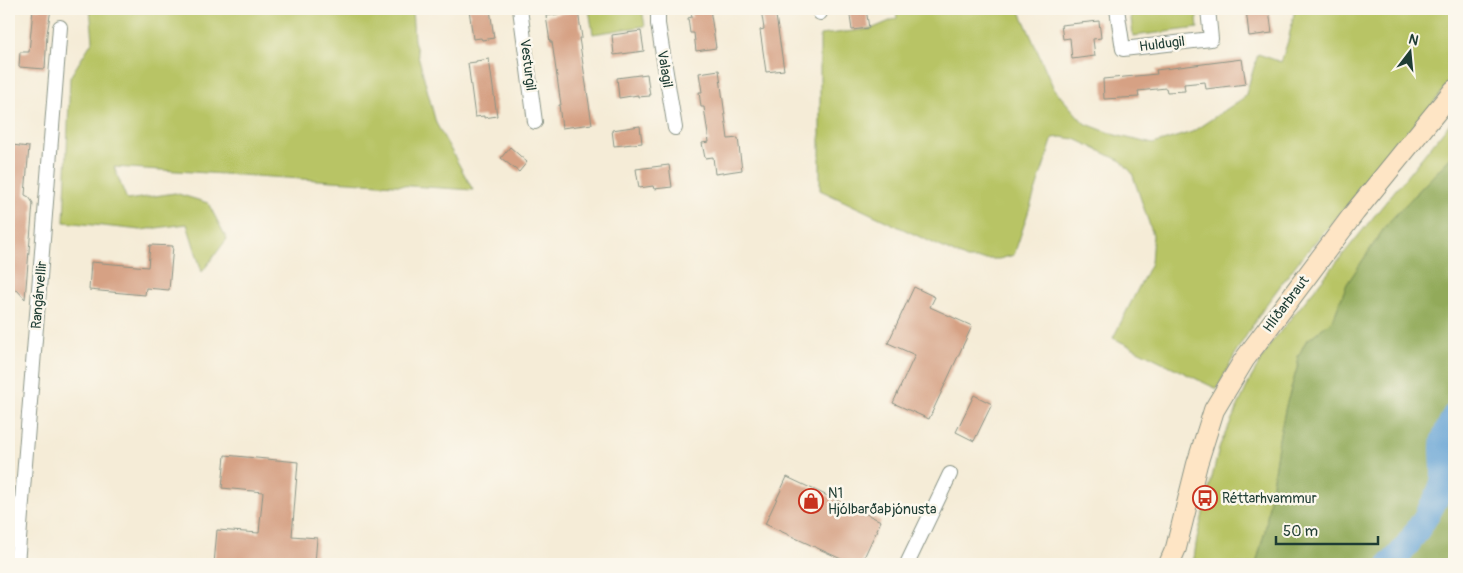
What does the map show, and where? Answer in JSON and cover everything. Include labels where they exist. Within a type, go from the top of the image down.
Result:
[{"type":"main road","name":"Hlíðarbraut","points":[[1174,559],[1197,464],[1214,410],[1244,360],[1355,212],[1454,90]]},
{"type":"street","name":"Vesturgil","points":[[520,9],[535,122]]},
{"type":"street","name":"Valagil","points":[[658,9],[658,24],[674,128]]},
{"type":"street","name":"Huldugil","points":[[1117,9],[1123,49],[1212,38],[1208,9]]},
{"type":"street","name":"Rangárvellir","points":[[17,564],[60,27]]},
{"type":"street","points":[[907,564],[950,474]]},
{"type":"green space","points":[[90,9],[412,9],[414,40],[436,123],[473,190],[114,167],[127,200],[175,193],[208,203],[227,239],[202,272],[187,224],[141,230],[64,222],[70,77],[93,40]]},
{"type":"green space","points":[[589,9],[642,9],[645,26],[593,34]]},
{"type":"green space","points":[[896,9],[1019,9],[1054,89],[1084,123],[1115,135],[1153,144],[1192,132],[1245,97],[1258,54],[1281,62],[1295,9],[1454,9],[1454,77],[1408,135],[1298,262],[1265,306],[1239,347],[1217,389],[1113,338],[1151,263],[1153,235],[1132,173],[1121,161],[1075,139],[1053,138],[1014,255],[999,259],[967,259],[820,190],[820,35],[871,29],[897,18]]},
{"type":"green space","points":[[1130,9],[1196,9],[1198,28],[1133,36]]},
{"type":"green space","points":[[1454,118],[1454,154],[1387,224],[1347,284],[1333,320],[1306,341],[1298,357],[1298,365],[1279,439],[1265,531],[1256,564],[1193,564],[1197,538],[1220,445],[1251,378],[1271,343]]},
{"type":"green space","points":[[1454,154],[1454,564],[1256,564],[1265,531],[1279,439],[1298,365],[1298,357],[1306,341],[1333,320],[1347,284],[1387,224]]},
{"type":"building","points":[[33,9],[51,9],[45,69],[19,67],[20,52],[29,52]]},
{"type":"building","points":[[469,9],[490,9],[494,38],[473,39]]},
{"type":"building","points":[[690,9],[710,9],[716,48],[696,51],[694,33],[690,33],[688,18],[692,17]]},
{"type":"building","points":[[761,9],[775,9],[784,70],[766,72],[760,30],[764,29]]},
{"type":"building","points":[[849,9],[866,9],[869,28],[852,30]]},
{"type":"building","points":[[1246,9],[1269,9],[1272,33],[1249,36]]},
{"type":"building","points":[[578,11],[582,38],[579,38],[592,124],[562,128],[559,105],[561,105],[552,42],[550,42],[546,16]]},
{"type":"building","points":[[1099,21],[1101,38],[1093,39],[1095,56],[1072,59],[1070,38],[1063,39],[1061,25]]},
{"type":"building","points":[[641,31],[644,51],[614,55],[612,35]]},
{"type":"building","points":[[489,59],[497,116],[475,117],[468,63]]},
{"type":"building","points":[[1242,59],[1246,84],[1206,89],[1205,82],[1184,84],[1185,91],[1167,92],[1166,88],[1138,91],[1139,97],[1104,99],[1103,79],[1157,74],[1156,70]]},
{"type":"building","points":[[719,70],[728,139],[738,138],[742,170],[715,174],[713,157],[705,158],[702,143],[709,142],[704,107],[701,107],[699,92],[702,92],[699,73]]},
{"type":"building","points":[[647,74],[650,96],[638,97],[638,95],[619,98],[617,78]]},
{"type":"building","points":[[640,126],[642,143],[614,146],[612,130]]},
{"type":"building","points":[[12,145],[29,147],[25,195],[33,203],[25,299],[17,290],[9,290],[9,179]]},
{"type":"building","points":[[510,147],[527,162],[519,172],[501,158]]},
{"type":"building","points":[[669,165],[672,187],[654,189],[653,186],[639,188],[636,169]]},
{"type":"building","points":[[150,245],[173,246],[169,290],[146,288],[145,295],[89,290],[91,262],[148,267]]},
{"type":"building","points":[[914,287],[935,297],[930,307],[972,326],[929,419],[893,403],[915,355],[888,343]]},
{"type":"building","points":[[974,395],[992,404],[974,441],[956,432]]},
{"type":"building","points":[[225,455],[298,462],[292,536],[317,538],[315,564],[214,564],[217,530],[259,533],[263,492],[222,488]]},
{"type":"building","points":[[787,477],[881,521],[861,564],[852,564],[765,524]]},
{"type":"waterway","points":[[1390,564],[1413,537],[1429,512],[1440,489],[1443,480],[1443,441],[1454,416]]},
{"type":"place","name":"Réttarhvammur","points":[[1205,498]]},
{"type":"place","name":"N1 Hjólbarðaþjónusta","points":[[811,501]]}]
